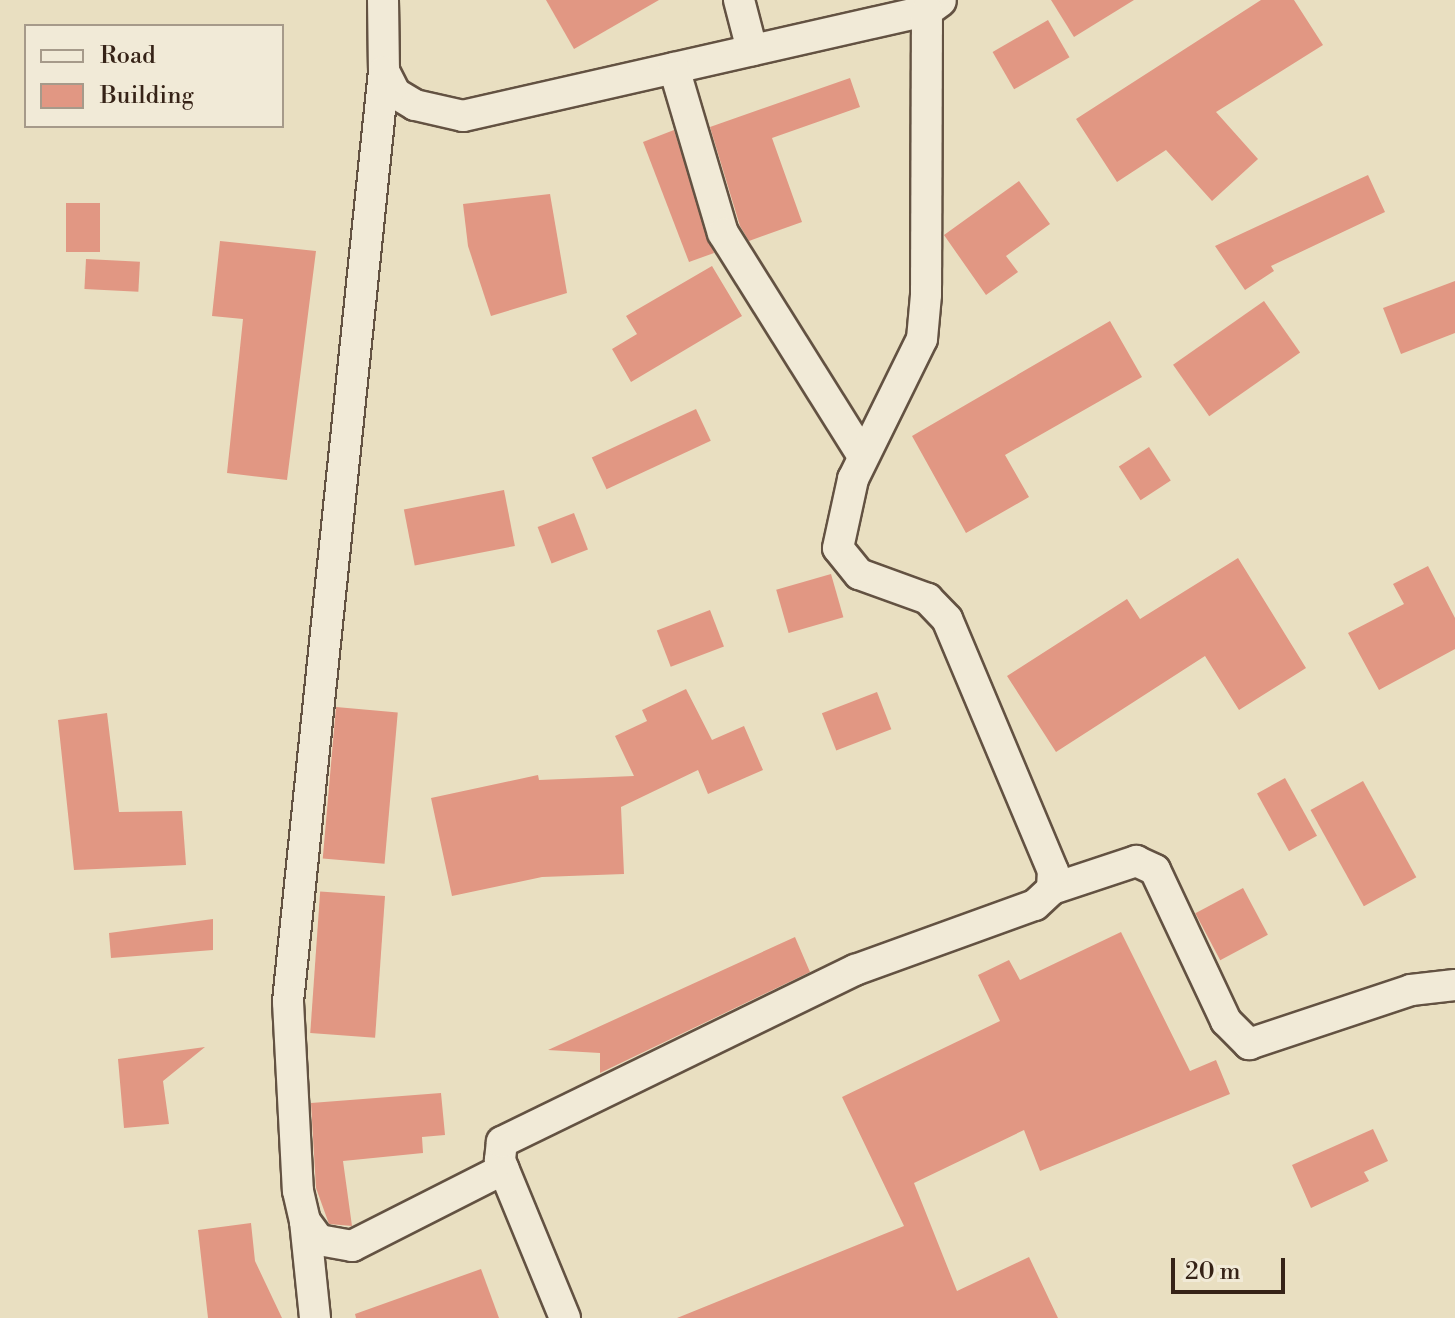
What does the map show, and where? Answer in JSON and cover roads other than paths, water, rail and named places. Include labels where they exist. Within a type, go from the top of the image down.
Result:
[{"type":"street","points":[[315,1318],[305,1221],[298,1191],[288,1002],[384,71],[383,0]]},
{"type":"street","points":[[739,0],[752,50]]},
{"type":"street","points":[[384,71],[395,93],[415,105],[463,116],[935,5],[922,339],[863,456],[838,529],[841,558],[859,574],[928,599],[947,619],[1053,871],[1052,889]]},
{"type":"street","points":[[674,68],[729,245],[863,456]]},
{"type":"street","points":[[565,1318],[504,1169],[498,1146],[524,1128],[855,970],[1035,905],[1052,889],[1136,861],[1155,870],[1226,1021],[1249,1044],[1411,990],[1455,985]]},
{"type":"street","points":[[305,1221],[319,1240],[352,1246],[504,1169]]}]
